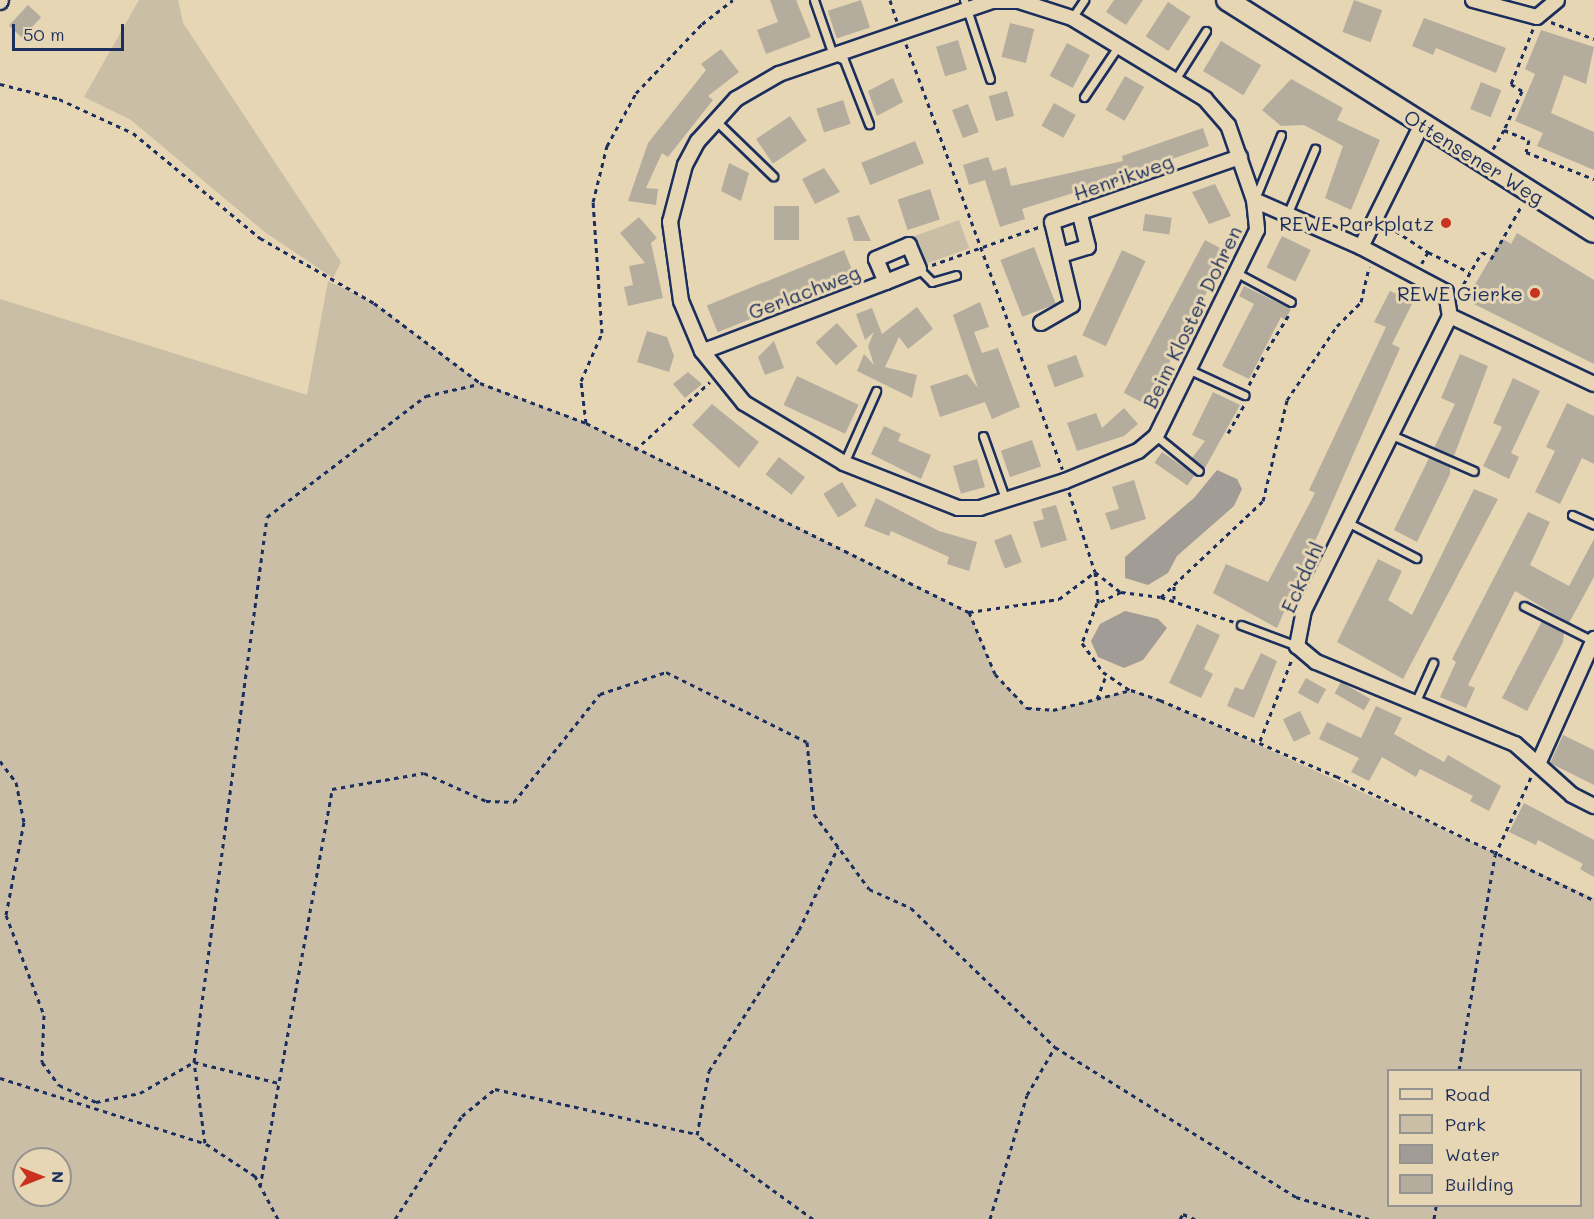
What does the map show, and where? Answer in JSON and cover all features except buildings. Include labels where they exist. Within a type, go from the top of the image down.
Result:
[{"type":"street","name":"Ottensener Weg","points":[[1227,0],[1594,232]]},
{"type":"street","points":[[1473,0],[1537,17],[1557,0]]},
{"type":"street","name":"Beim Kloster Dohren","points":[[1019,1],[1072,18],[1205,99],[1228,125],[1254,200],[1257,230],[1156,436],[1138,451],[1064,476],[1006,501],[980,508],[936,503],[844,463],[744,403],[717,375],[702,351],[681,301],[670,222],[685,165],[716,120],[754,88],[833,55],[905,35],[965,4],[1019,1]]},
{"type":"street","points":[[1361,253],[1422,124]]},
{"type":"street","name":"Henrikweg","points":[[1052,222],[1240,157]]},
{"type":"street","points":[[1254,200],[1446,292],[1450,316],[1594,384]]},
{"type":"street","points":[[1061,255],[1088,246],[1080,214]]},
{"type":"street","points":[[1041,323],[1072,305],[1052,222]]},
{"type":"street","points":[[886,282],[876,259],[909,245],[919,269]]},
{"type":"street","name":"Gerlachweg","points":[[702,351],[919,269]]},
{"type":"street","name":"Eckdahl","points":[[1297,646],[1304,610],[1394,436],[1450,316]]},
{"type":"street","points":[[1539,762],[1589,662],[1594,640]]},
{"type":"street","points":[[1297,646],[1316,662],[1416,701],[1515,744],[1539,762],[1572,795],[1594,806]]},
{"type":"lane","points":[[814,0],[833,55],[844,60],[869,124]]},
{"type":"lane","points":[[1072,18],[1084,0]]},
{"type":"lane","points":[[965,4],[990,79]]},
{"type":"lane","points":[[1175,80],[1206,32]]},
{"type":"lane","points":[[1084,97],[1119,45]]},
{"type":"lane","points":[[716,120],[773,176]]},
{"type":"lane","points":[[1254,200],[1281,135]]},
{"type":"lane","points":[[1287,215],[1315,149]]},
{"type":"lane","points":[[919,269],[932,282],[956,275]]},
{"type":"lane","points":[[1237,273],[1292,302]]},
{"type":"lane","points":[[1190,370],[1244,395]]},
{"type":"lane","points":[[844,463],[876,392]]},
{"type":"lane","points":[[983,436],[1006,501]]},
{"type":"lane","points":[[1156,436],[1199,471]]},
{"type":"lane","points":[[1394,436],[1474,471]]},
{"type":"lane","points":[[1572,515],[1594,525]]},
{"type":"lane","points":[[1349,523],[1416,558]]},
{"type":"lane","points":[[1524,606],[1594,640]]},
{"type":"lane","points":[[1241,624],[1297,646]]},
{"type":"lane","points":[[1416,701],[1433,663]]},
{"type":"path","points":[[585,423],[581,381],[602,333],[593,202],[607,146],[636,93],[702,24],[733,0]]},
{"type":"path","points":[[890,0],[905,35],[978,247],[1064,476],[1095,572],[1098,603],[1082,643],[1106,675],[1131,690],[1260,741],[1495,855],[1594,900]]},
{"type":"path","points":[[1493,149],[1521,91],[1511,84],[1537,17],[1594,39]]},
{"type":"path","points":[[894,43],[905,35]]},
{"type":"path","points":[[0,84],[58,99],[133,133],[260,238],[328,281],[374,303],[480,383],[585,423],[635,450],[969,612],[1059,599],[1095,572]]},
{"type":"path","points":[[1504,130],[1529,140],[1526,152],[1594,179]]},
{"type":"path","points":[[1457,294],[1469,281],[1469,272],[1482,252],[1490,257],[1520,207]]},
{"type":"path","points":[[919,269],[1052,222]]},
{"type":"path","points":[[1388,225],[1428,252],[1469,272]]},
{"type":"path","points":[[1419,268],[1428,252]]},
{"type":"path","points":[[1161,597],[1263,501],[1287,400],[1337,326],[1361,302],[1370,263],[1361,253]]},
{"type":"path","points":[[1267,350],[1292,302]]},
{"type":"path","points":[[1228,434],[1264,355]]},
{"type":"path","points":[[635,450],[717,375]]},
{"type":"path","points":[[205,1143],[194,1062],[267,517],[426,396],[480,383]]},
{"type":"path","points":[[1064,476],[1072,466]]},
{"type":"path","points":[[1052,474],[1064,476]]},
{"type":"path","points":[[1095,572],[1121,591],[1174,599],[1241,624]]},
{"type":"path","points":[[1174,586],[1174,599]]},
{"type":"path","points":[[1098,603],[1121,591]]},
{"type":"path","points":[[969,612],[994,674],[1027,708],[1053,710],[1131,690]]},
{"type":"path","points":[[1260,741],[1297,646]]},
{"type":"path","points":[[260,1187],[332,789],[424,773],[486,801],[514,802],[600,694],[666,672],[807,742],[814,814],[869,889],[911,908],[1055,1047],[1296,1197],[1369,1219]]},
{"type":"path","points":[[1097,699],[1106,675]]},
{"type":"path","points":[[0,761],[16,782],[24,822],[6,915],[44,1015],[42,1062],[59,1085],[96,1102],[140,1093],[194,1062],[279,1083]]},
{"type":"path","points":[[1459,1069],[1495,855],[1539,762]]},
{"type":"path","points":[[697,1135],[709,1071],[799,930],[838,847]]},
{"type":"path","points":[[990,1219],[1027,1095],[1055,1047]]},
{"type":"path","points":[[0,1078],[205,1143],[255,1176],[278,1219]]},
{"type":"path","points":[[395,1219],[462,1116],[495,1089],[697,1135],[813,1219]]},
{"type":"path","points":[[1180,1219],[1183,1214],[1195,1219]]},
{"type":"green space","points":[[139,0],[178,0],[183,23],[341,262],[333,278],[266,233],[131,120],[84,97]]},
{"type":"green space","points":[[959,220],[969,248],[922,265],[912,237]]},
{"type":"green space","points":[[328,281],[374,303],[480,383],[586,423],[969,612],[995,674],[1027,708],[1053,710],[1131,690],[1160,700],[1594,898],[1594,1219],[0,1219],[0,299],[307,395]]},
{"type":"water","points":[[1217,470],[1237,479],[1242,489],[1234,506],[1177,556],[1168,573],[1148,585],[1125,578],[1125,557],[1194,498]]},
{"type":"water","points":[[1125,611],[1158,619],[1167,628],[1143,660],[1124,668],[1098,657],[1091,641],[1100,624]]},
{"type":"place","name":"REWE Parkplatz","points":[[1446,223]]},
{"type":"place","name":"REWE Gierke","points":[[1535,293]]}]
